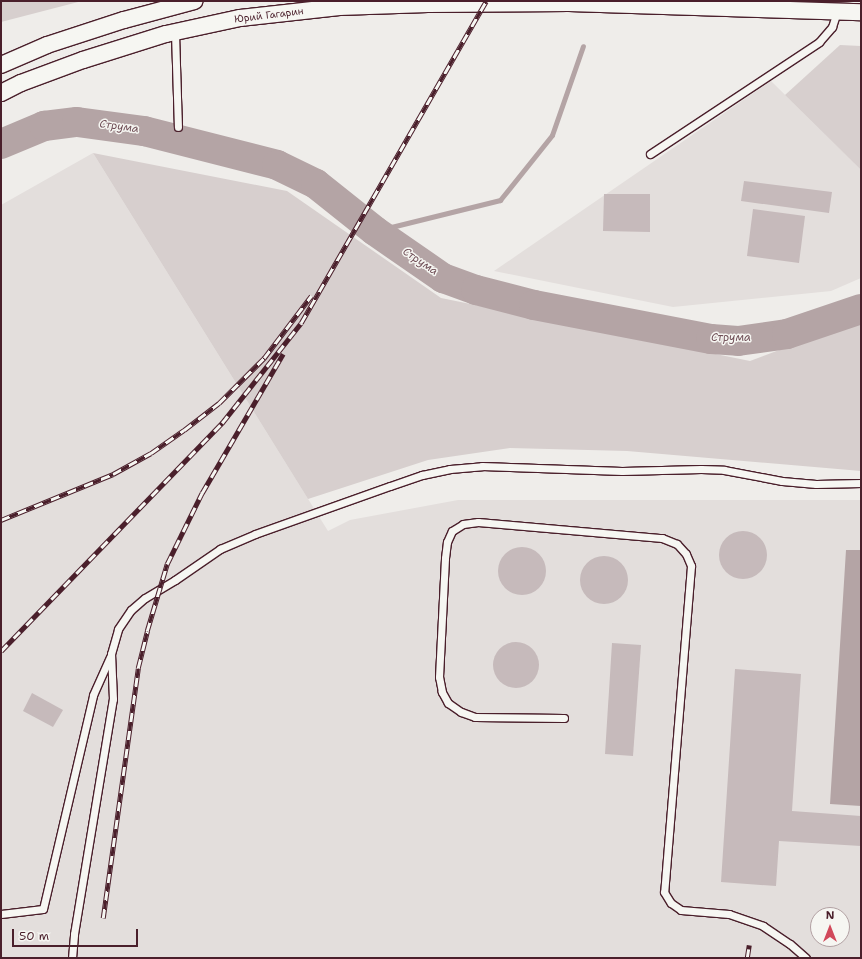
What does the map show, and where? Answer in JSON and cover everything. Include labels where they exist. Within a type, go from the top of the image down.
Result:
[{"type":"street","points":[[1,65],[61,41],[124,20],[181,3],[195,1]]},
{"type":"street","name":"Юрий Гагарин","points":[[1,93],[21,83],[83,60],[175,32],[240,18],[339,7],[428,4],[569,3],[861,12]]},
{"type":"lane","points":[[650,154],[819,42],[832,28],[837,12]]},
{"type":"lane","points":[[175,32],[178,128]]},
{"type":"lane","points":[[1,914],[43,909],[93,695],[111,654],[118,629],[131,610],[145,598],[175,580],[220,549],[254,534],[422,475],[450,469],[482,466],[622,471],[701,469],[724,470],[782,481],[816,484],[861,483]]},
{"type":"lane","points":[[564,718],[475,716],[461,712],[448,703],[442,692],[439,677],[445,558],[447,542],[452,531],[462,524],[478,522],[662,538],[677,544],[686,554],[691,566],[664,892],[671,903],[681,910],[729,914],[763,926],[790,944],[806,958]]},
{"type":"lane","points":[[72,958],[74,934],[113,699],[111,654]]},
{"type":"shaded area","points":[[1,1],[82,1],[1,22]]},
{"type":"shaded area","points":[[840,45],[861,46],[861,170],[785,95]]},
{"type":"shaded area","points":[[771,81],[861,170],[861,278],[831,291],[673,307],[494,271]]},
{"type":"shaded area","points":[[93,153],[328,531],[350,520],[458,500],[861,500],[861,958],[1,958],[1,205]]},
{"type":"shaded area","points":[[93,153],[287,191],[441,298],[750,361],[861,319],[861,471],[627,451],[510,448],[428,460],[308,499]]},
{"type":"shaded area","points":[[846,550],[861,550],[861,806],[830,804]]},
{"type":"building","points":[[744,181],[832,192],[829,213],[741,201]]},
{"type":"building","points":[[604,194],[650,194],[650,232],[603,231]]},
{"type":"building","points":[[753,209],[805,216],[799,263],[747,256]]},
{"type":"building","points":[[743,531],[752,533],[760,538],[765,546],[767,555],[765,564],[760,572],[752,577],[743,579],[734,577],[726,572],[721,564],[719,555],[721,546],[726,538],[734,533]]},
{"type":"building","points":[[517,547],[527,547],[536,551],[542,557],[546,566],[546,576],[542,585],[536,591],[527,595],[517,595],[508,591],[502,585],[498,576],[498,566],[502,557],[508,551]]},
{"type":"building","points":[[599,556],[609,556],[618,560],[624,566],[628,575],[628,585],[624,594],[618,600],[609,604],[599,604],[590,600],[584,594],[580,585],[580,575],[584,566],[590,560]]},
{"type":"building","points":[[521,642],[525,643],[535,652],[538,656],[538,674],[529,684],[521,688],[511,688],[503,684],[494,674],[493,660],[497,652],[507,643]]},
{"type":"building","points":[[612,643],[641,645],[633,756],[605,754]]},
{"type":"building","points":[[735,669],[801,674],[792,811],[861,816],[861,846],[779,841],[776,886],[721,882]]},
{"type":"building","points":[[32,693],[63,710],[53,727],[23,711]]},
{"type":"waterway","points":[[375,231],[500,200],[552,135],[583,46]]},
{"type":"waterway","name":"Струма","points":[[1,144],[44,126],[77,122],[144,131],[277,165],[316,184],[375,231],[443,278],[476,290],[534,305],[711,339],[738,341],[787,334],[861,309]]},
{"type":"railway","points":[[1,651],[222,423],[301,323],[486,1]]},
{"type":"railway","points":[[1,520],[113,474],[151,453],[184,430],[219,403],[264,358],[311,296]]},
{"type":"railway","points":[[103,918],[138,668],[147,631],[167,564],[202,493],[283,354]]},
{"type":"railway","points":[[747,958],[749,945]]}]
